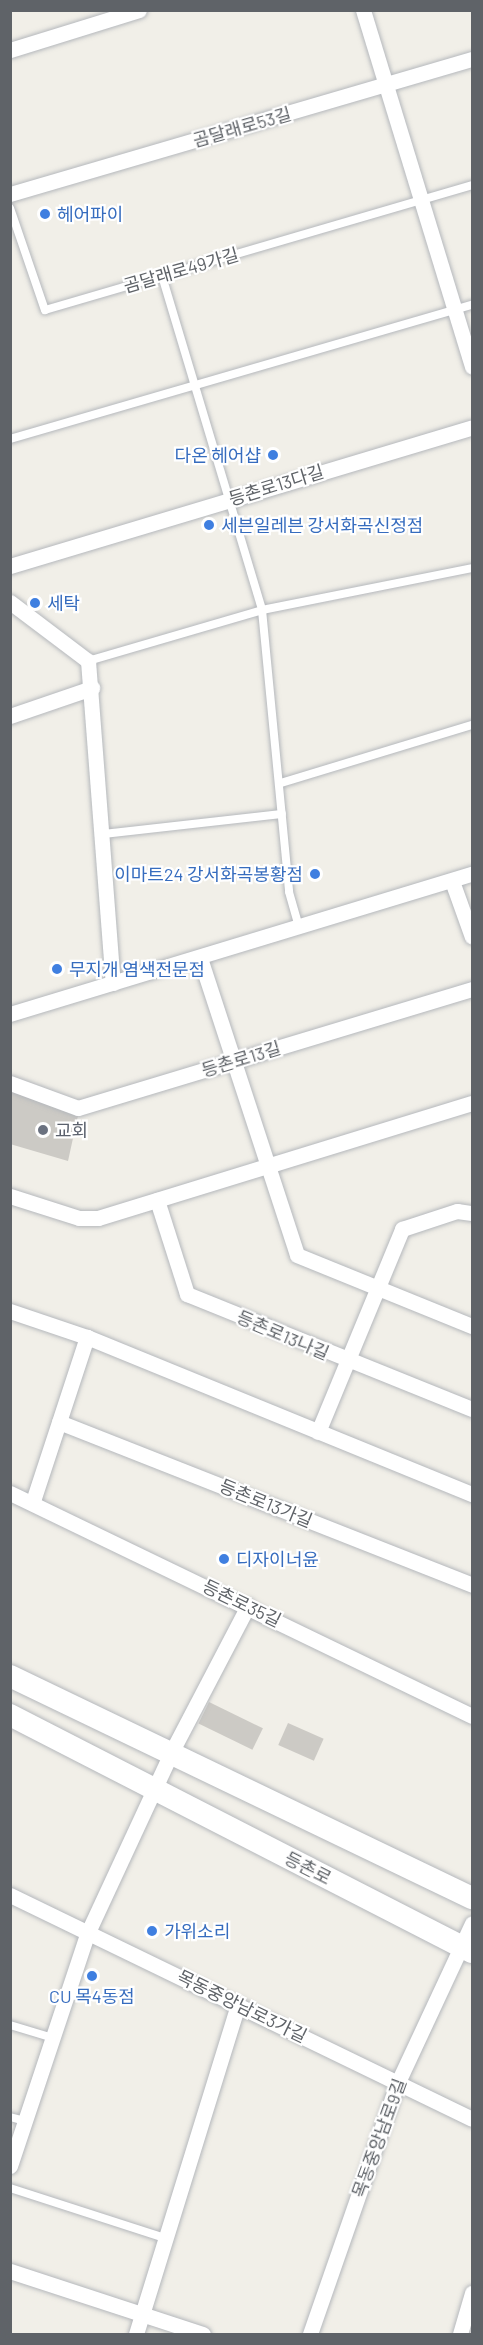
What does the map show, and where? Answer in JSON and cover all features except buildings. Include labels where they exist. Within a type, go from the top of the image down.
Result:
[{"type":"main road","points":[[10,1676],[472,1898]]},
{"type":"main road","name":"등촌로","points":[[10,1715],[467,1950]]},
{"type":"street","points":[[10,50],[139,10]]},
{"type":"street","points":[[363,10],[472,367]]},
{"type":"street","name":"곰달래로53길","points":[[10,194],[472,59]]},
{"type":"street","name":"등촌로13다길","points":[[10,566],[472,427]]},
{"type":"street","points":[[10,602],[88,662],[92,687],[113,983]]},
{"type":"street","points":[[10,716],[92,687]]},
{"type":"street","points":[[10,1014],[472,874]]},
{"type":"street","points":[[452,881],[472,937]]},
{"type":"street","points":[[200,958],[270,1165],[297,1255],[377,1290],[472,1326]]},
{"type":"street","name":"등촌로13길","points":[[10,1083],[78,1108],[472,989]]},
{"type":"street","points":[[10,1196],[79,1218],[98,1218],[472,1103]]},
{"type":"street","name":"등촌로13나길","points":[[156,1200],[187,1294],[347,1362],[472,1409]]},
{"type":"street","points":[[318,1432],[402,1229],[457,1211],[472,1213]]},
{"type":"street","points":[[10,1311],[87,1337],[472,1494]]},
{"type":"street","points":[[33,1501],[87,1337]]},
{"type":"street","name":"등촌로13가길","points":[[59,1422],[472,1585]]},
{"type":"street","name":"등촌로35길","points":[[10,1493],[33,1501],[472,1716]]},
{"type":"street","points":[[10,2166],[18,2119],[53,2038],[88,1932],[171,1753],[248,1606]]},
{"type":"street","name":"목동중앙남로3가길","points":[[10,1895],[472,2119]]},
{"type":"street","points":[[467,1950],[472,1923]]},
{"type":"street","name":"목동중앙남로9길","points":[[310,2334],[398,2082],[467,1950]]},
{"type":"street","points":[[136,2334],[238,2004]]},
{"type":"street","points":[[10,2271],[203,2334]]},
{"type":"street","points":[[460,2334],[472,2293]]},
{"type":"lane","name":"곰달래로49가길","points":[[10,208],[45,310],[472,185]]},
{"type":"lane","points":[[162,276],[262,610],[281,783],[289,892],[300,928]]},
{"type":"lane","points":[[10,439],[472,305]]},
{"type":"lane","points":[[88,662],[262,610],[472,568]]},
{"type":"lane","points":[[281,783],[472,725]]},
{"type":"lane","points":[[103,834],[282,813]]},
{"type":"lane","points":[[10,2025],[53,2038]]},
{"type":"lane","points":[[10,2188],[165,2238]]},
{"type":"place","name":"헤어파이","points":[[45,214]]},
{"type":"place","name":"다온 헤어샵","points":[[273,455]]},
{"type":"place","name":"세븐일레븐 강서화곡신정점","points":[[209,525]]},
{"type":"place","name":"세탁","points":[[35,603]]},
{"type":"place","name":"이마트24 강서화곡봉황점","points":[[315,874]]},
{"type":"place","name":"무지개 염색전문점","points":[[57,969]]},
{"type":"place","name":"교회","points":[[43,1130]]},
{"type":"place","name":"디자이너윤","points":[[224,1559]]},
{"type":"place","name":"가위소리","points":[[152,1931]]},
{"type":"place","name":"CU 목4동점","points":[[92,1976]]}]
